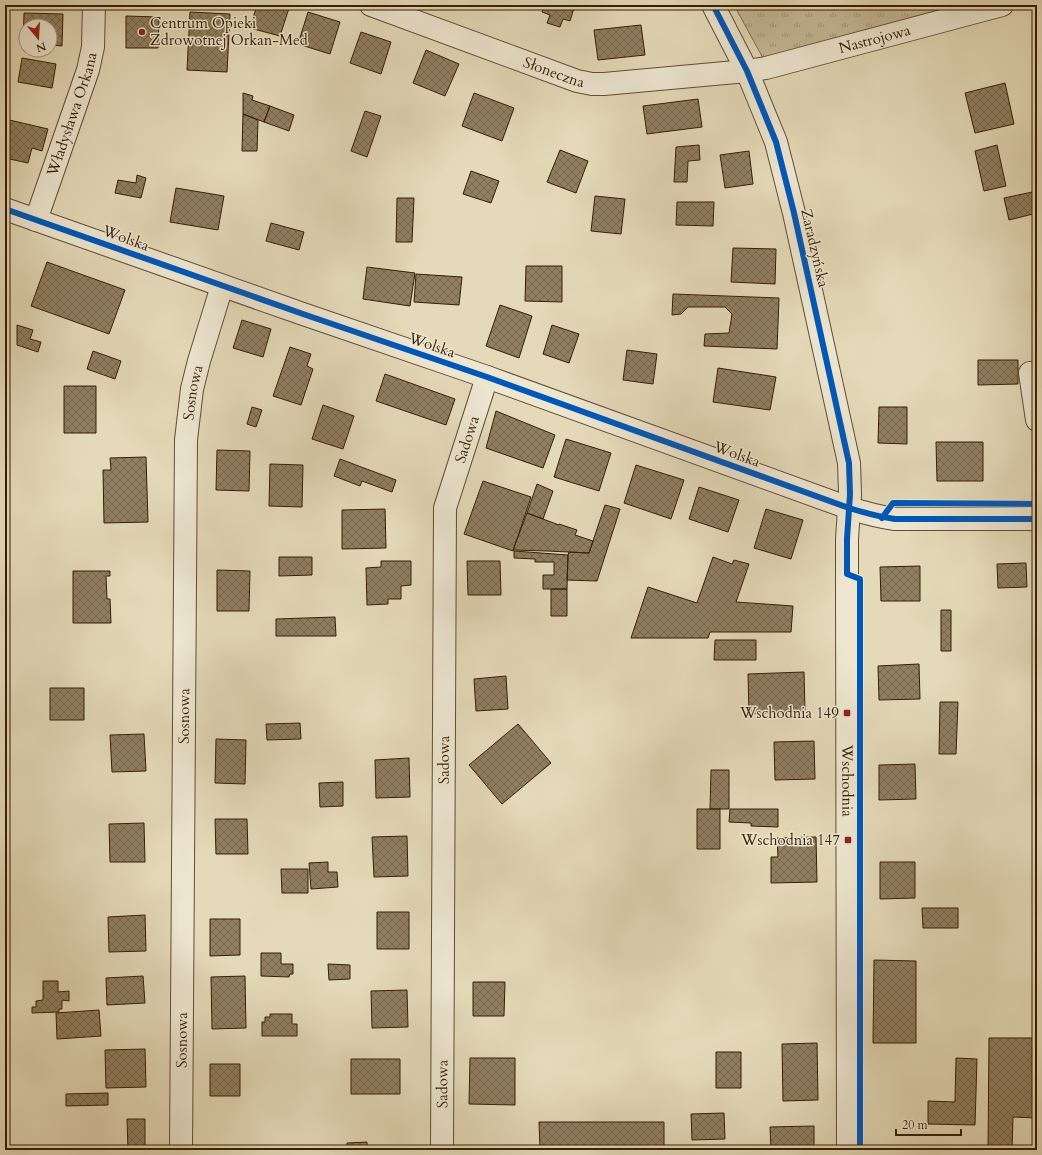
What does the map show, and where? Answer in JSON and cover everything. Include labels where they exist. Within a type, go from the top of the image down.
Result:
[{"type":"street","name":"Władysława Orkana","points":[[36,220],[88,70],[93,47],[94,5]]},
{"type":"street","name":"Słoneczna","points":[[371,5],[577,81],[604,84],[747,71]]},
{"type":"street","name":"Zaradzyńska","points":[[714,5],[747,71],[776,142],[794,213],[849,463],[849,508]]},
{"type":"street","name":"Nastrojowa","points":[[747,71],[766,68],[1002,5]]},
{"type":"street","name":"Wolska","points":[[5,209],[222,286],[487,377],[849,508],[882,518],[1037,519]]},
{"type":"street","name":"Sosnowa","points":[[181,1150],[186,440],[192,388],[222,286]]},
{"type":"street","points":[[1030,373],[1037,420]]},
{"type":"street","name":"Sadowa","points":[[442,1150],[445,508],[487,377]]},
{"type":"street","name":"Wschodnia","points":[[848,1150],[847,539],[849,508]]},
{"type":"green space","points":[[734,5],[967,5],[764,60]]},
{"type":"building","points":[[257,5],[290,5],[280,36],[250,28]]},
{"type":"building","points":[[545,5],[575,5],[570,21],[563,19],[560,27],[547,23],[550,15],[542,12]]},
{"type":"building","points":[[190,12],[230,14],[227,72],[187,70]]},
{"type":"building","points":[[308,12],[340,22],[330,54],[298,44]]},
{"type":"building","points":[[24,13],[63,14],[62,46],[58,46],[58,18],[24,18]]},
{"type":"building","name":"Centrum Opieki Zdrowotnej Orkan-Med","points":[[126,16],[159,17],[158,48],[126,48]]},
{"type":"building","points":[[641,25],[645,55],[598,60],[594,30]]},
{"type":"building","points":[[361,32],[391,42],[381,74],[350,63]]},
{"type":"building","points":[[426,50],[459,64],[445,96],[413,83]]},
{"type":"building","points":[[22,58],[56,64],[52,88],[18,82]]},
{"type":"building","points":[[1005,83],[1014,124],[975,133],[965,93]]},
{"type":"building","points":[[243,93],[253,96],[252,100],[270,106],[264,122],[243,114]]},
{"type":"building","points":[[474,93],[514,108],[502,141],[462,126]]},
{"type":"building","points":[[698,99],[702,127],[647,134],[643,106]]},
{"type":"building","points":[[270,106],[294,115],[289,131],[264,122]]},
{"type":"building","points":[[365,111],[381,116],[367,157],[351,151]]},
{"type":"building","points":[[243,114],[258,120],[257,151],[242,151]]},
{"type":"building","points":[[5,119],[48,129],[42,151],[32,148],[28,163],[5,158]]},
{"type":"building","points":[[699,145],[700,160],[688,161],[687,182],[674,182],[676,147]]},
{"type":"building","points":[[997,145],[1006,186],[984,191],[975,151]]},
{"type":"building","points":[[560,150],[588,161],[576,193],[547,182]]},
{"type":"building","points":[[749,151],[753,184],[725,188],[720,155]]},
{"type":"building","points":[[471,171],[499,181],[491,203],[463,194]]},
{"type":"building","points":[[137,175],[146,178],[141,198],[115,193],[118,180],[136,183]]},
{"type":"building","points":[[176,188],[224,196],[218,230],[170,222]]},
{"type":"building","points":[[1037,191],[1037,213],[1009,220],[1004,198]]},
{"type":"building","points":[[595,196],[625,199],[621,234],[591,231]]},
{"type":"building","points":[[397,198],[414,198],[412,242],[396,242]]},
{"type":"building","points":[[677,202],[714,202],[713,226],[676,225]]},
{"type":"building","points":[[271,223],[304,232],[299,250],[266,241]]},
{"type":"building","points":[[733,248],[776,249],[775,284],[731,282]]},
{"type":"building","points":[[47,262],[125,290],[109,334],[31,306]]},
{"type":"building","points":[[526,266],[562,266],[562,302],[525,301]]},
{"type":"building","points":[[367,267],[415,273],[410,306],[363,299]]},
{"type":"building","points":[[416,274],[462,277],[459,305],[414,302]]},
{"type":"building","points":[[673,294],[779,298],[777,349],[704,346],[705,334],[729,333],[732,314],[725,307],[688,307],[681,314],[672,315]]},
{"type":"building","points":[[500,305],[532,316],[519,358],[486,346]]},
{"type":"building","points":[[242,320],[271,329],[263,357],[233,348]]},
{"type":"building","points":[[17,325],[33,330],[30,339],[41,342],[38,352],[17,345]]},
{"type":"building","points":[[552,325],[579,334],[569,363],[543,354]]},
{"type":"building","points":[[290,347],[311,354],[307,366],[313,369],[301,405],[273,396]]},
{"type":"building","points":[[627,350],[657,354],[653,384],[623,380]]},
{"type":"building","points":[[93,351],[121,361],[115,379],[87,369]]},
{"type":"building","points":[[978,360],[1018,360],[1018,384],[978,385]]},
{"type":"building","points":[[718,368],[776,377],[770,410],[713,402]]},
{"type":"building","points":[[385,374],[455,399],[446,425],[376,401]]},
{"type":"building","points":[[64,386],[96,386],[96,433],[64,433]]},
{"type":"building","points":[[323,405],[354,416],[343,449],[312,439]]},
{"type":"building","points":[[252,407],[262,410],[256,427],[247,424]]},
{"type":"building","points":[[879,407],[907,407],[907,444],[878,443]]},
{"type":"building","points":[[496,411],[555,435],[543,468],[486,448]]},
{"type":"building","points":[[566,439],[611,453],[599,491],[554,477]]},
{"type":"building","points":[[936,442],[983,442],[983,481],[937,481]]},
{"type":"building","points":[[217,450],[250,451],[249,491],[216,490]]},
{"type":"building","points":[[146,457],[148,522],[104,523],[103,470],[111,470],[110,458]]},
{"type":"building","points":[[340,459],[396,480],[392,492],[362,481],[360,486],[334,476]]},
{"type":"building","points":[[270,464],[303,465],[302,507],[269,506]]},
{"type":"building","points":[[636,465],[684,480],[671,519],[624,503]]},
{"type":"building","points":[[483,481],[531,497],[513,551],[464,534]]},
{"type":"building","points":[[537,484],[553,491],[543,519],[527,513]]},
{"type":"building","points":[[699,487],[739,500],[728,532],[689,519]]},
{"type":"building","points":[[605,505],[620,509],[597,581],[567,580],[569,552],[589,553]]},
{"type":"building","points":[[385,509],[386,548],[342,549],[342,510]]},
{"type":"building","points":[[766,509],[803,520],[791,559],[754,548]]},
{"type":"building","points":[[527,513],[577,530],[575,535],[593,541],[589,553],[513,550]]},
{"type":"building","points":[[514,551],[568,555],[567,589],[543,589],[543,575],[554,575],[554,562],[535,562],[535,559],[514,558]]},
{"type":"building","points":[[279,557],[312,557],[312,575],[279,576]]},
{"type":"building","points":[[713,557],[732,564],[734,560],[749,564],[736,602],[793,606],[791,632],[710,632],[708,638],[631,638],[648,587],[697,603]]},
{"type":"building","points":[[381,561],[411,561],[411,585],[401,586],[401,599],[388,599],[388,604],[367,605],[366,568],[381,567]]},
{"type":"building","points":[[467,561],[500,561],[501,595],[468,595]]},
{"type":"building","points":[[1026,563],[1027,587],[998,588],[997,564]]},
{"type":"building","points":[[920,566],[920,601],[881,601],[880,567]]},
{"type":"building","points":[[217,570],[250,571],[249,611],[217,611]]},
{"type":"building","points":[[73,571],[110,571],[110,576],[106,576],[107,599],[110,599],[111,623],[73,623]]},
{"type":"building","points":[[551,589],[567,589],[567,616],[551,616]]},
{"type":"building","points":[[941,610],[951,610],[951,651],[941,651]]},
{"type":"building","points":[[335,617],[336,636],[276,636],[276,619]]},
{"type":"building","points":[[715,640],[756,640],[756,660],[714,660]]},
{"type":"building","points":[[919,664],[920,699],[879,700],[878,666]]},
{"type":"building","points":[[804,672],[805,711],[749,714],[748,674]]},
{"type":"building","points":[[506,676],[508,709],[476,711],[474,679]]},
{"type":"building","points":[[50,688],[84,688],[84,720],[50,720]]},
{"type":"building","points":[[940,702],[958,702],[956,754],[939,754]]},
{"type":"building","points":[[300,723],[301,739],[267,740],[266,724]]},
{"type":"building","points":[[518,724],[551,763],[502,804],[469,765]]},
{"type":"building","points":[[144,734],[146,771],[112,772],[110,735]]},
{"type":"building","points":[[216,739],[246,740],[245,784],[215,783]]},
{"type":"building","points":[[814,741],[815,779],[775,780],[774,742]]},
{"type":"building","points":[[409,758],[410,797],[376,798],[375,760]]},
{"type":"building","points":[[915,764],[916,799],[879,800],[879,765]]},
{"type":"building","points":[[711,770],[729,770],[729,809],[710,809]]},
{"type":"building","points":[[343,782],[343,806],[320,807],[319,783]]},
{"type":"building","points":[[697,809],[720,809],[720,849],[697,849]]},
{"type":"building","points":[[730,809],[778,809],[778,827],[751,826],[751,823],[729,822]]},
{"type":"building","points":[[215,819],[247,819],[248,854],[216,854]]},
{"type":"building","points":[[144,823],[145,862],[110,862],[109,824]]},
{"type":"building","points":[[407,836],[408,876],[374,877],[372,837]]},
{"type":"building","points":[[816,837],[817,882],[771,883],[771,857],[778,857],[777,838]]},
{"type":"building","points":[[328,862],[328,872],[337,872],[338,887],[311,889],[309,863]]},
{"type":"building","points":[[880,862],[915,862],[915,898],[880,899]]},
{"type":"building","points":[[281,869],[308,869],[308,893],[282,893]]},
{"type":"building","points":[[922,908],[958,908],[958,928],[923,928]]},
{"type":"building","points":[[377,912],[409,912],[409,949],[377,949]]},
{"type":"building","points":[[145,915],[146,951],[109,952],[108,917]]},
{"type":"building","points":[[210,919],[240,919],[240,955],[210,956]]},
{"type":"building","points":[[261,953],[281,953],[281,964],[293,964],[293,974],[290,974],[289,977],[261,976]]},
{"type":"building","points":[[874,960],[916,961],[916,1043],[873,1043]]},
{"type":"building","points":[[328,964],[350,965],[350,979],[329,980]]},
{"type":"building","points":[[143,976],[145,1003],[107,1005],[106,978]]},
{"type":"building","points":[[245,976],[246,1028],[212,1029],[211,977]]},
{"type":"building","points":[[43,981],[58,981],[58,992],[69,991],[69,1001],[62,1000],[62,1009],[59,1009],[59,1012],[32,1013],[32,1007],[36,1007],[36,1001],[43,1000]]},
{"type":"building","points":[[473,982],[505,982],[504,1016],[473,1016]]},
{"type":"building","points":[[407,990],[408,1027],[372,1028],[371,991]]},
{"type":"building","points":[[99,1010],[101,1036],[57,1039],[56,1013]]},
{"type":"building","points":[[270,1014],[292,1014],[292,1024],[297,1024],[297,1036],[262,1036],[262,1022],[265,1022],[265,1017],[270,1017]]},
{"type":"building","points":[[989,1038],[1037,1038],[1037,1118],[1013,1117],[1012,1150],[988,1150]]},
{"type":"building","points":[[817,1043],[818,1100],[783,1101],[782,1044]]},
{"type":"building","points":[[145,1049],[146,1087],[106,1088],[105,1050]]},
{"type":"building","points":[[716,1052],[741,1052],[741,1088],[716,1088]]},
{"type":"building","points":[[470,1058],[515,1058],[515,1105],[469,1104]]},
{"type":"building","points":[[956,1058],[977,1059],[975,1125],[928,1124],[928,1101],[955,1102]]},
{"type":"building","points":[[351,1059],[400,1059],[400,1094],[351,1094]]},
{"type":"building","points":[[210,1064],[240,1064],[240,1096],[210,1096]]},
{"type":"building","points":[[108,1093],[108,1105],[66,1106],[66,1094]]},
{"type":"building","points":[[724,1113],[725,1139],[692,1140],[691,1114]]},
{"type":"building","points":[[127,1119],[145,1119],[145,1150],[128,1150]]},
{"type":"building","points":[[539,1122],[664,1122],[664,1148],[540,1149]]},
{"type":"building","points":[[814,1126],[814,1150],[771,1150],[770,1127]]},
{"type":"building","points":[[367,1142],[367,1150],[347,1150],[347,1143]]},
{"type":"cycle path","points":[[713,5],[747,71],[776,142],[794,213],[849,463],[850,494],[847,539],[847,574],[860,579],[860,1150]]},
{"type":"cycle path","points":[[5,209],[487,377],[855,510],[895,519],[1037,519]]},
{"type":"cycle path","points":[[882,518],[893,503],[1037,504]]},
{"type":"place","name":"Centrum Opieki Zdrowotnej Orkan-Med","points":[[142,32]]},
{"type":"place","name":"Wschodnia 149","points":[[847,713]]},
{"type":"place","name":"Wschodnia 147","points":[[848,840]]}]
